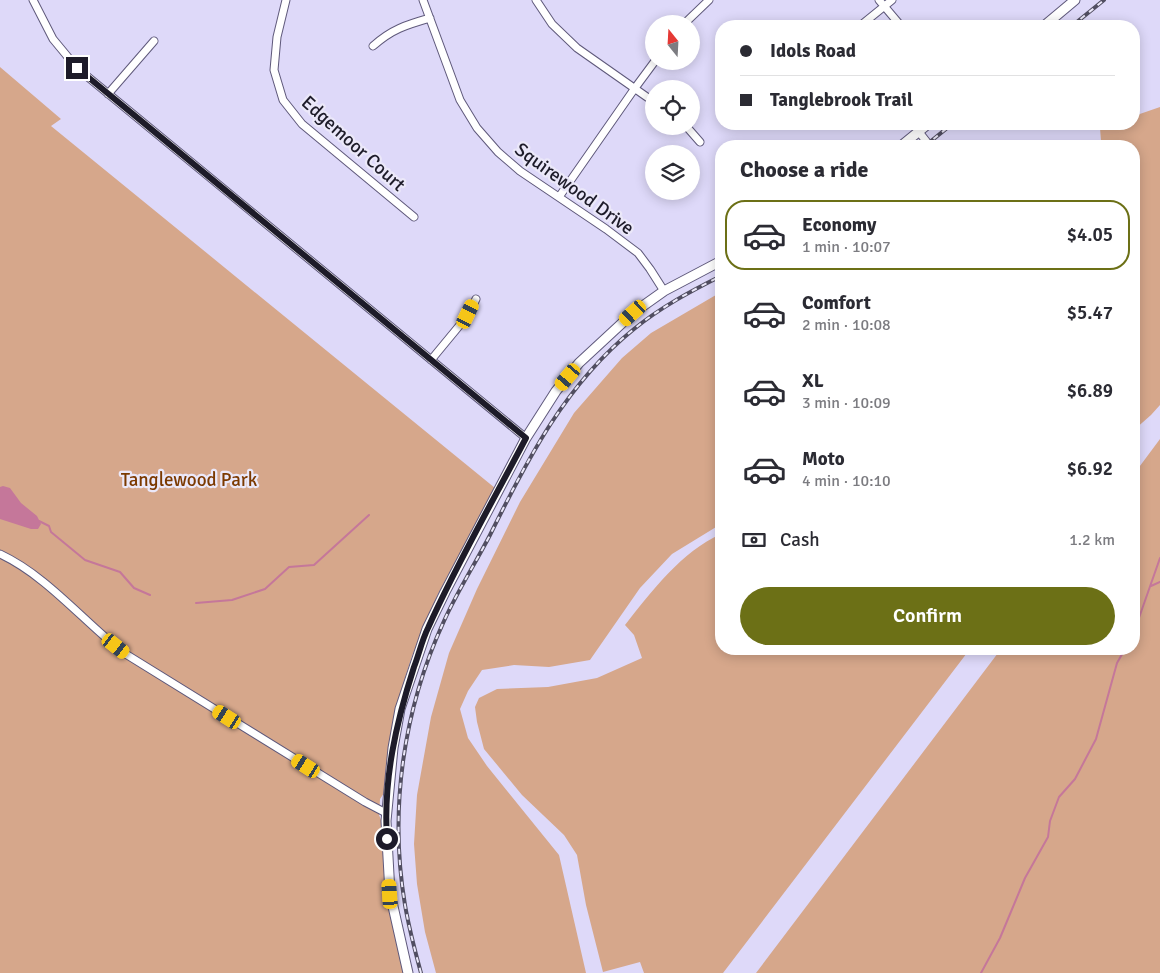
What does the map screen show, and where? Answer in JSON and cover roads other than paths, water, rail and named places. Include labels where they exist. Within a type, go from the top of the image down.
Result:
[{"type":"street","points":[[33,0],[53,39],[77,68],[526,438]]},
{"type":"street","name":"Edgemoor Court","points":[[286,0],[277,37],[274,70],[283,100],[302,124],[414,217]]},
{"type":"street","name":"Squirewood Drive","points":[[423,0],[460,100],[477,128],[498,152],[520,171],[638,253],[664,291]]},
{"type":"street","points":[[536,0],[552,24],[577,48],[645,96]]},
{"type":"street","points":[[693,15],[709,0]]},
{"type":"street","points":[[866,20],[882,3],[892,0]]},
{"type":"street","points":[[1051,20],[1075,0]]},
{"type":"street","points":[[882,3],[896,20]]},
{"type":"street","points":[[373,46],[386,34],[400,27],[430,18]]},
{"type":"street","points":[[108,94],[154,41]]},
{"type":"street","points":[[559,197],[648,70]]},
{"type":"street","points":[[909,140],[921,130]]},
{"type":"street","points":[[919,132],[925,140]]},
{"type":"street","points":[[694,135],[700,142]]},
{"type":"street","points":[[408,973],[390,894],[386,813],[393,748],[400,709],[427,629],[526,438],[556,391],[579,363],[633,313],[664,291],[715,264]]},
{"type":"street","points":[[431,360],[468,314],[476,298]]},
{"type":"street","points":[[0,554],[27,569],[47,584],[94,628],[124,652],[365,802],[386,813]]},
{"type":"waterway","points":[[196,603],[232,600],[265,589],[289,567],[314,565],[369,515]]},
{"type":"waterway","points":[[39,521],[49,526],[51,532],[85,560],[120,572],[134,588],[150,595]]},
{"type":"waterway","points":[[1140,615],[1160,558]]},
{"type":"waterway","points":[[1151,586],[1160,582]]},
{"type":"waterway","points":[[981,973],[1000,938],[1025,878],[1048,837],[1050,821],[1059,797],[1075,779],[1096,739],[1117,663],[1122,655]]},
{"type":"railway","points":[[1079,20],[1104,0]]},
{"type":"railway","points":[[932,140],[945,130]]},
{"type":"railway","points":[[421,973],[405,905],[400,869],[399,797],[409,725],[418,690],[444,621],[534,450],[569,398],[588,374],[610,350],[644,321],[676,300],[715,279]]},
{"type":"park label","name":"Tanglewood Park","points":[[189,479]]}]
